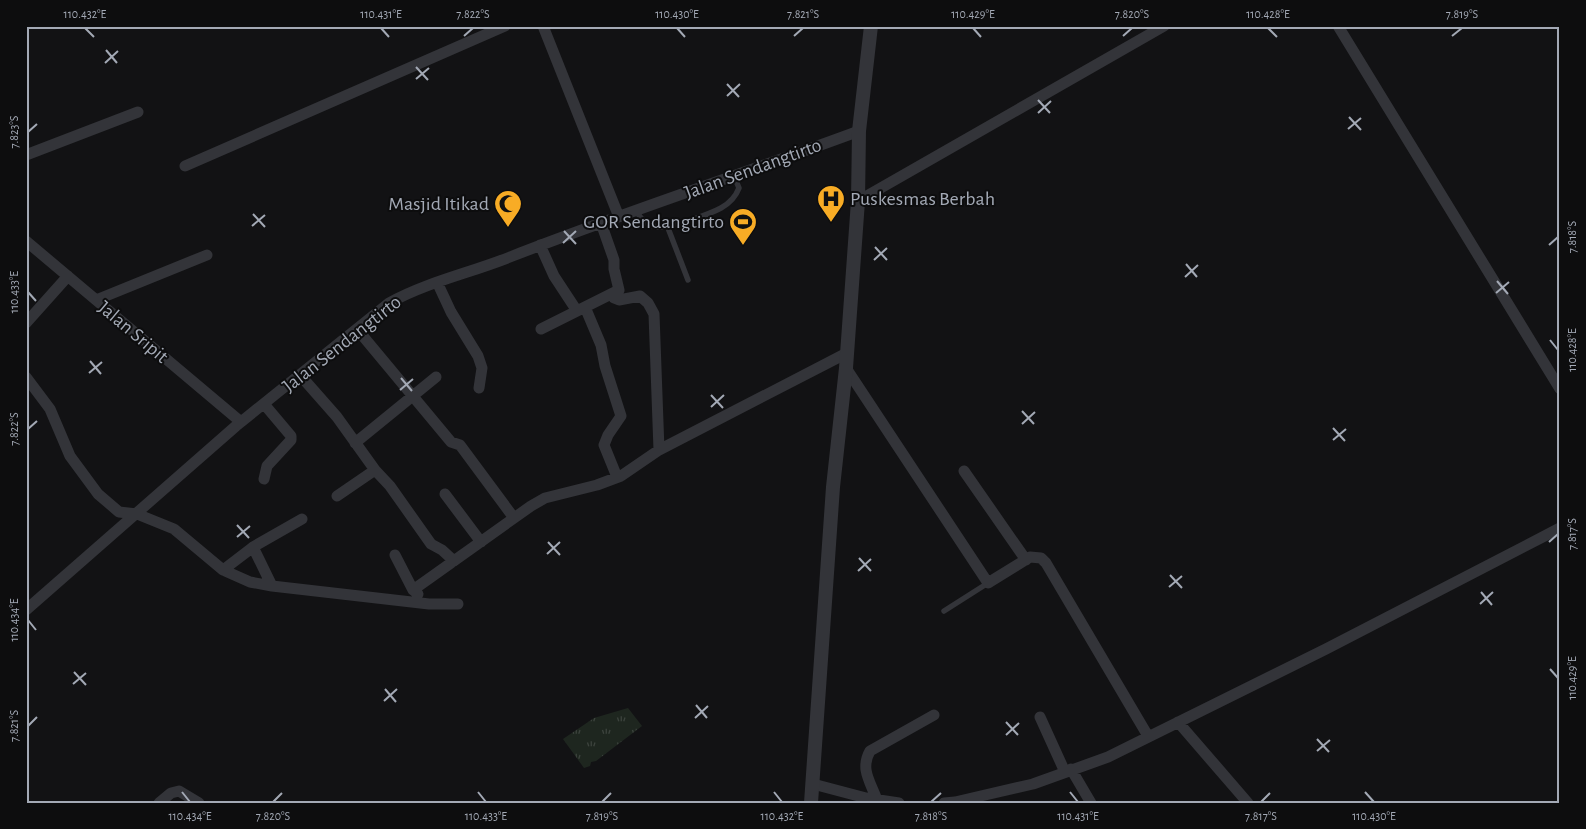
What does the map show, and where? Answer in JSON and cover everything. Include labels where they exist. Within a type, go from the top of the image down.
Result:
[{"type":"street","points":[[185,166],[505,26]]},
{"type":"street","points":[[543,26],[619,217]]},
{"type":"street","points":[[811,803],[833,487],[846,361],[858,201],[859,131],[871,26]]},
{"type":"street","points":[[858,201],[1164,26]]},
{"type":"street","points":[[1338,26],[1560,388]]},
{"type":"street","points":[[26,154],[138,112]]},
{"type":"street","name":"Jalan Sendangtirto","points":[[26,610],[241,422],[389,303],[409,292],[859,131]]},
{"type":"street","points":[[541,329],[619,290],[614,260],[601,223]]},
{"type":"street","name":"Jalan Sripit","points":[[26,241],[241,422]]},
{"type":"street","points":[[540,245],[554,276],[581,309],[601,345],[605,366],[621,416],[608,435],[604,445],[617,478]]},
{"type":"street","points":[[96,300],[207,255]]},
{"type":"street","points":[[26,323],[68,276]]},
{"type":"street","points":[[437,282],[451,312],[478,356],[482,368],[479,388]]},
{"type":"street","points":[[613,294],[614,298],[619,300],[640,296],[648,303],[654,314],[659,450]]},
{"type":"street","points":[[357,329],[451,442],[460,445],[514,518]]},
{"type":"street","points":[[414,590],[545,498],[617,478],[659,450],[846,361]]},
{"type":"street","points":[[846,361],[988,583],[1036,556],[1046,563],[1148,736]]},
{"type":"street","points":[[300,375],[336,417],[375,470],[390,486],[431,544],[442,550],[454,561]]},
{"type":"street","points":[[26,377],[50,408],[70,456],[98,494],[119,512],[137,514],[174,529],[223,570],[250,582],[272,586],[429,604],[458,604]]},
{"type":"street","points":[[355,443],[436,377]]},
{"type":"street","points":[[264,404],[291,436],[291,440],[267,466],[264,479]]},
{"type":"street","points":[[337,496],[375,470]]},
{"type":"street","points":[[964,471],[1026,560]]},
{"type":"street","points":[[445,494],[480,542]]},
{"type":"street","points":[[223,570],[253,547],[302,519]]},
{"type":"street","points":[[952,802],[1033,784],[1108,757],[1326,649],[1560,528]]},
{"type":"street","points":[[253,547],[272,586]]},
{"type":"street","points":[[395,555],[414,590],[429,604]]},
{"type":"street","points":[[877,800],[865,767],[870,751],[934,715]]},
{"type":"street","points":[[1040,717],[1068,771],[1091,803]]},
{"type":"street","points":[[1178,722],[1248,803]]},
{"type":"street","points":[[813,784],[877,800],[899,803]]},
{"type":"street","points":[[159,803],[171,792],[179,790],[199,803]]},
{"type":"lane","points":[[636,211],[643,222],[658,228],[668,228],[722,208],[736,196],[739,188],[734,176]]},
{"type":"lane","points":[[668,228],[688,280]]},
{"type":"lane","points":[[944,611],[988,583]]},
{"type":"green space","points":[[628,708],[642,726],[596,761],[591,762],[590,766],[584,768],[563,739],[594,718]]},
{"type":"place","name":"Puskesmas Berbah","points":[[831,223]]},
{"type":"place","name":"Masjid Itikad","points":[[508,228]]},
{"type":"place","name":"GOR Sendangtirto","points":[[743,246]]}]
